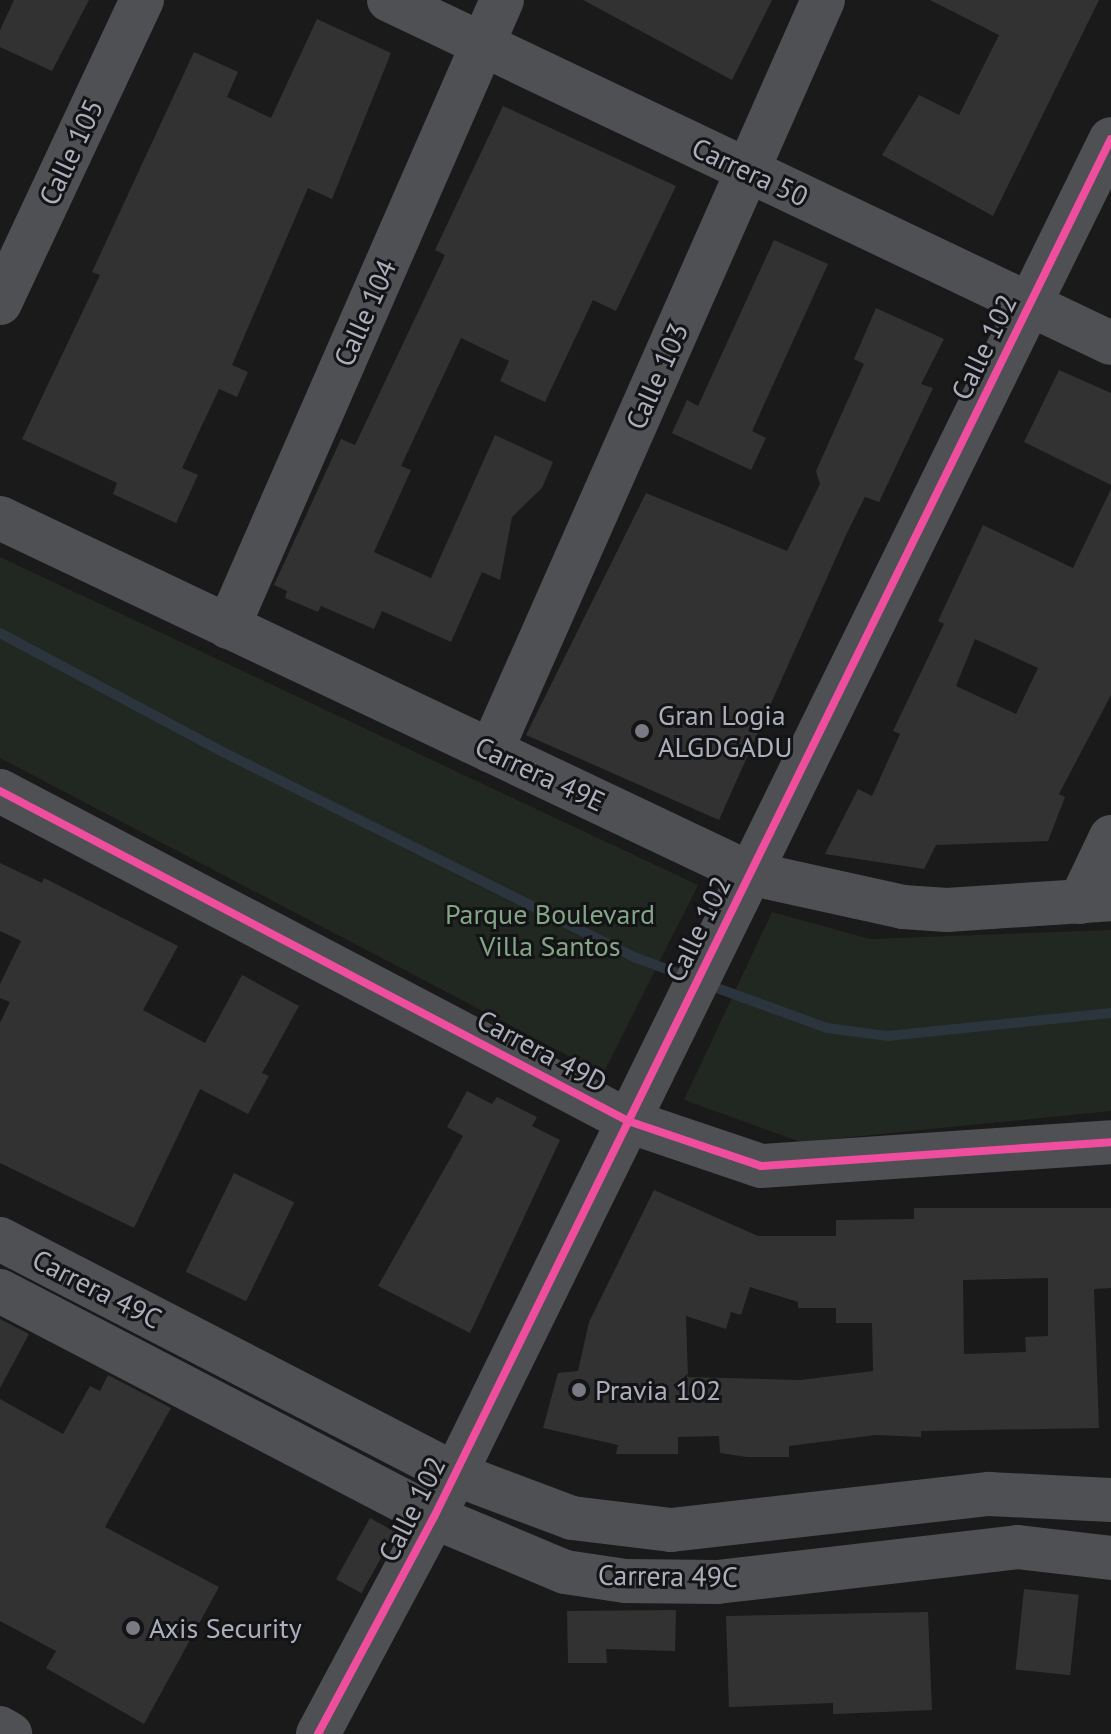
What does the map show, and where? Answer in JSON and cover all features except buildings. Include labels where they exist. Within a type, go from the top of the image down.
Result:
[{"type":"street","name":"Calle 105","points":[[0,303],[142,0]]},
{"type":"street","name":"Carrera 50","points":[[389,0],[1111,343]]},
{"type":"street","name":"Calle 104","points":[[228,627],[502,0]]},
{"type":"street","name":"Calle 103","points":[[491,751],[823,0]]},
{"type":"street","name":"Calle 102","points":[[318,1734],[434,1517],[1111,139]]},
{"type":"street","name":"Carrera 49E","points":[[0,518],[749,873],[903,907],[1095,901]]},
{"type":"street","name":"Carrera 49D","points":[[0,791],[628,1121],[761,1166],[1111,1142]]},
{"type":"street","points":[[1095,901],[1111,837]]},
{"type":"street","name":"Carrera 49C","points":[[0,1239],[455,1474],[572,1518],[671,1530],[989,1494],[1111,1500]]},
{"type":"street","name":"Carrera 49C","points":[[0,1291],[434,1517],[565,1572],[625,1581],[717,1582],[1018,1547],[1111,1558]]},
{"type":"street","points":[[0,1728],[10,1734]]},
{"type":"green space","name":"Parque Boulevard Villa Santos","points":[[0,557],[698,885],[603,1074],[0,758]]},
{"type":"green space","points":[[772,912],[870,939],[1111,930],[1111,1111],[801,1142],[684,1100]]},
{"type":"waterway","points":[[0,633],[225,753],[634,957],[688,977]]},
{"type":"waterway","points":[[706,984],[827,1028],[888,1036],[1111,1013]]},
{"type":"cycle path","points":[[318,1734],[434,1517],[1111,139]]},
{"type":"cycle path","points":[[0,791],[628,1121],[761,1166],[1111,1142]]},
{"type":"place","name":"Gran Logia ALGDGADU","points":[[642,731]]},
{"type":"place","name":"Pravia 102","points":[[579,1390]]},
{"type":"place","name":"Axis Security","points":[[133,1628]]}]
